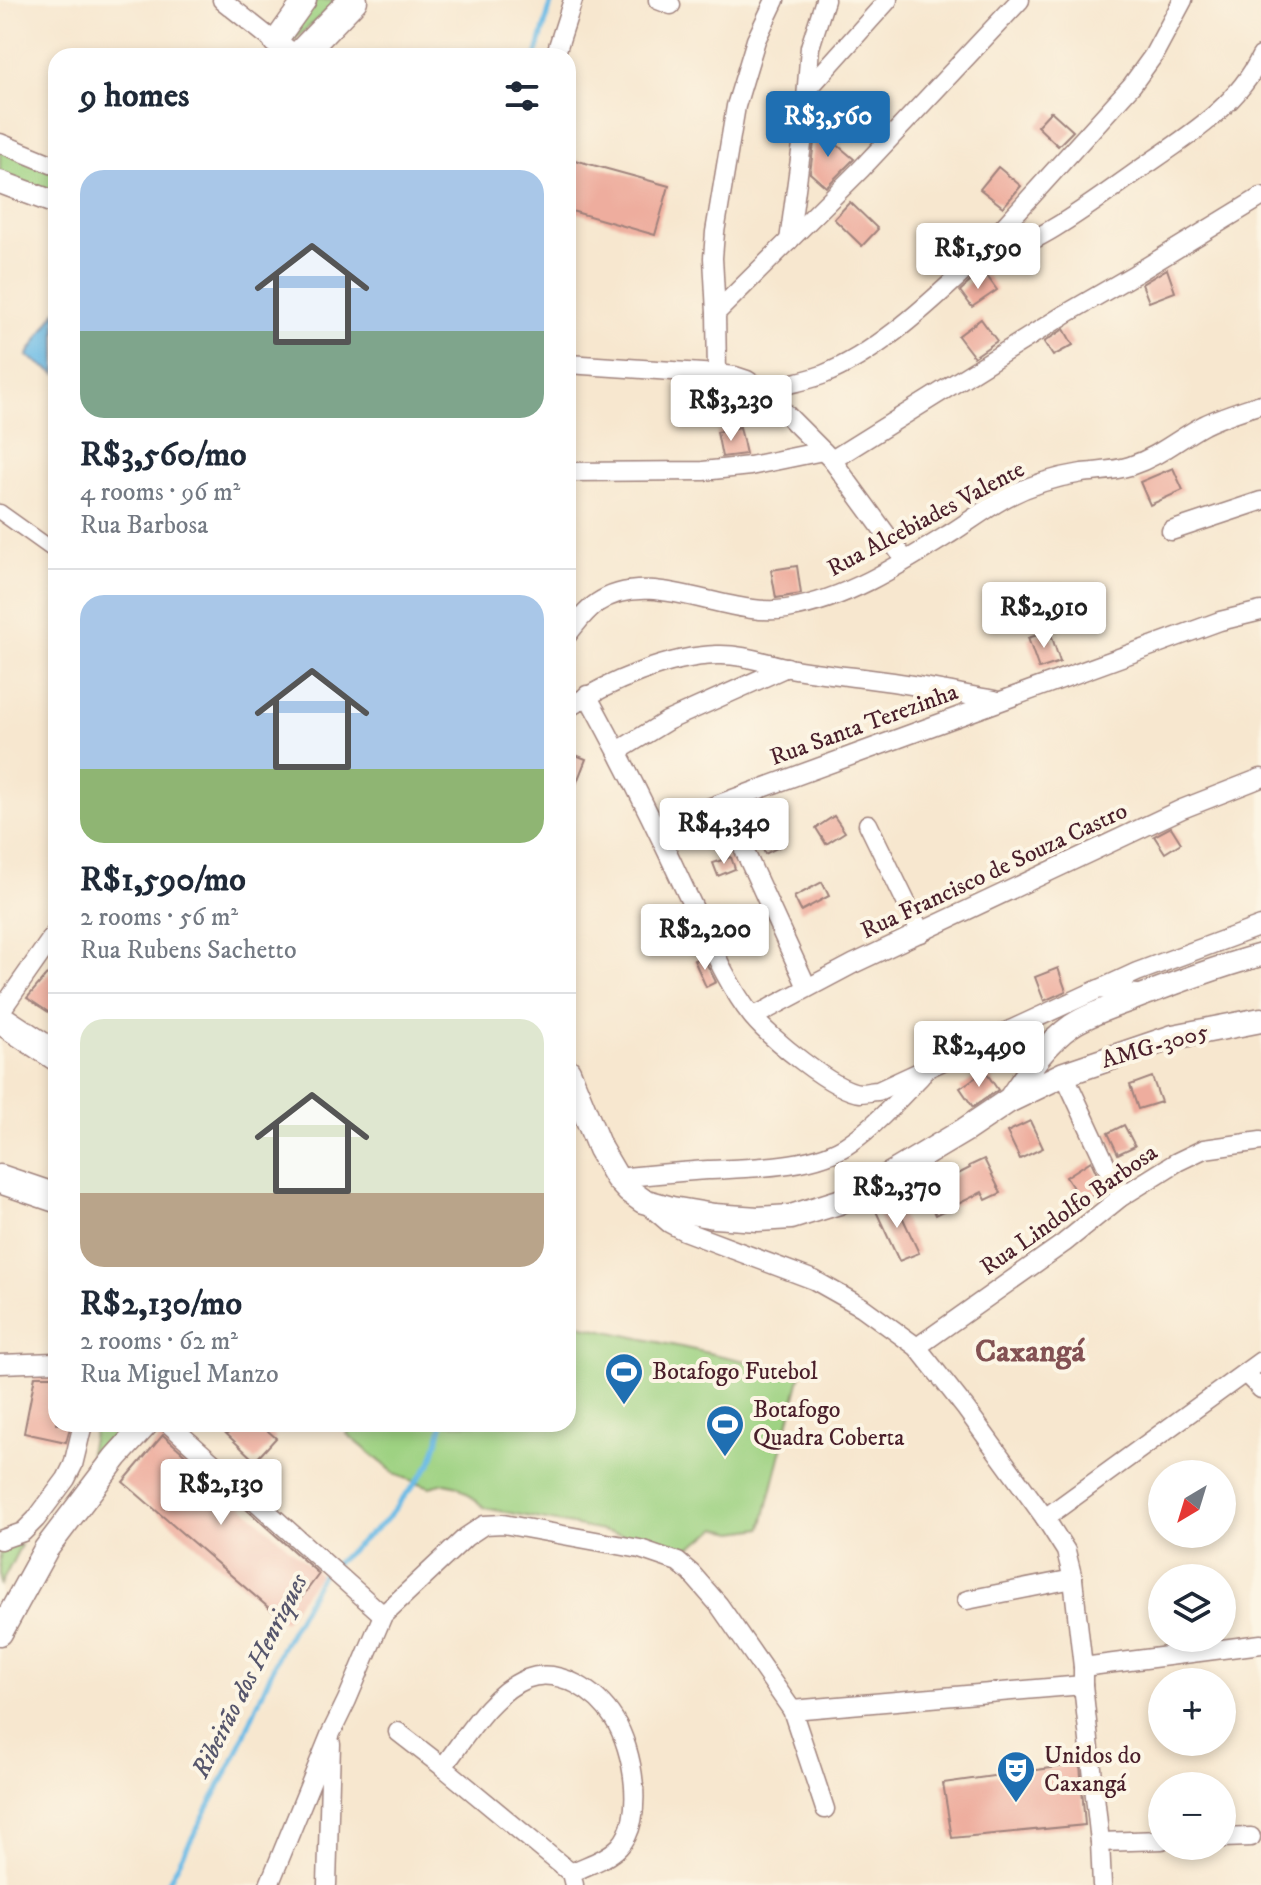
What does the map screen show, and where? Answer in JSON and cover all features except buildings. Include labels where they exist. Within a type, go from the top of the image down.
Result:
[{"type":"main road","points":[[293,48],[353,0]]},
{"type":"main road","points":[[0,1019],[48,1051]]},
{"type":"main road","name":"AMG-3005","points":[[576,1090],[600,1149],[617,1178],[643,1201],[714,1216],[758,1219],[791,1217],[839,1202],[878,1182],[1008,1101],[1064,1074],[1173,1037],[1261,1020]]},
{"type":"main road","points":[[0,1179],[48,1195]]},
{"type":"main road","points":[[0,1633],[46,1549],[138,1432]]},
{"type":"street","points":[[222,0],[285,48]]},
{"type":"street","points":[[290,48],[305,0]]},
{"type":"street","points":[[558,48],[573,0]]},
{"type":"street","points":[[717,374],[714,245],[736,106],[756,40],[775,0]]},
{"type":"street","points":[[789,241],[808,89],[810,47],[825,0]]},
{"type":"street","points":[[808,89],[888,0]]},
{"type":"street","points":[[716,313],[861,169],[1020,0]]},
{"type":"street","points":[[762,390],[820,376],[847,364],[931,302],[961,274],[1132,85],[1153,56],[1183,0]]},
{"type":"street","points":[[961,274],[1078,214],[1196,131],[1257,72],[1261,56]]},
{"type":"street","points":[[0,143],[48,163]]},
{"type":"street","points":[[0,182],[48,200]]},
{"type":"street","points":[[576,472],[703,471],[828,455],[1261,197]]},
{"type":"street","points":[[576,365],[717,374],[747,380],[762,390],[828,455],[905,560]]},
{"type":"street","name":"Rua Alcebiades Valente","points":[[576,623],[598,602],[620,593],[643,590],[758,610],[784,610],[849,591],[1004,498],[1029,487],[1077,474],[1127,468],[1160,454],[1202,426],[1261,404]]},
{"type":"street","points":[[1171,531],[1261,501]]},
{"type":"street","points":[[0,512],[48,546]]},
{"type":"street","name":"Rua Santa Terezinha","points":[[656,827],[1220,621],[1261,611]]},
{"type":"street","points":[[576,703],[641,672],[683,659],[716,655],[744,656],[787,667],[896,682],[998,701]]},
{"type":"street","points":[[618,751],[667,721],[787,667]]},
{"type":"street","points":[[587,695],[656,827],[733,988],[753,1017],[785,1048],[819,1073],[859,1093],[878,1091],[1137,972],[1261,926]]},
{"type":"street","name":"Rua Francisco de Souza Castro","points":[[753,1017],[807,987],[1182,809],[1261,778]]},
{"type":"street","points":[[723,804],[807,987]]},
{"type":"street","points":[[868,824],[921,933]]},
{"type":"street","points":[[0,1012],[48,943]]},
{"type":"street","points":[[1008,1101],[1035,1062],[1072,1026],[1098,1012],[1220,966],[1261,955]]},
{"type":"street","points":[[1099,989],[1144,995]]},
{"type":"street","points":[[617,1178],[746,1169],[827,1155],[849,1144],[929,1068]]},
{"type":"street","points":[[1064,1074],[1121,1197]]},
{"type":"street","name":"Rua Lindolfo Barbosa","points":[[917,1347],[1064,1243],[1121,1197],[1177,1162],[1204,1149],[1261,1141]]},
{"type":"street","points":[[643,1201],[669,1223],[684,1231],[814,1280],[862,1307],[917,1347],[1045,1518],[1066,1551],[1073,1579],[1102,1885]]},
{"type":"street","points":[[1045,1518],[1261,1361]]},
{"type":"street","points":[[0,1364],[48,1362]]},
{"type":"street","points":[[1245,1373],[1261,1389]]},
{"type":"street","points":[[0,1540],[23,1532],[36,1519],[66,1479],[81,1432]]},
{"type":"street","points":[[178,1432],[383,1615]]},
{"type":"street","points":[[269,1885],[383,1615],[466,1537],[484,1525],[503,1524],[640,1549],[678,1562],[719,1605],[792,1710],[825,1809]]},
{"type":"street","points":[[967,1600],[1073,1579]]},
{"type":"street","points":[[792,1710],[1083,1676],[1261,1644]]},
{"type":"street","points":[[398,1732],[573,1879],[620,1846],[629,1833],[634,1789],[631,1762],[624,1741],[614,1719],[589,1693],[572,1682],[544,1675],[527,1679],[507,1691],[483,1713],[443,1767]]},
{"type":"street","points":[[327,1885],[331,1733]]},
{"type":"street","points":[[1236,1838],[1251,1837]]},
{"type":"street","points":[[1100,1842],[1148,1840]]},
{"type":"green space","points":[[315,0],[339,0],[293,41],[292,32]]},
{"type":"green space","points":[[0,144],[48,162],[48,200],[0,182]]},
{"type":"green space","points":[[576,1322],[801,1373],[762,1528],[735,1532],[718,1528],[689,1548],[485,1508],[458,1486],[445,1483],[430,1487],[397,1475],[347,1434],[576,1432]]},
{"type":"green space","points":[[93,1432],[117,1432],[101,1458],[89,1453]]},
{"type":"green space","points":[[0,1545],[21,1545],[0,1586]]},
{"type":"water","points":[[48,323],[48,369],[27,356]]},
{"type":"waterway","name":"Ribeirão dos Henriques","points":[[538,48],[552,0]]},
{"type":"waterway","name":"Ribeirão dos Henriques","points":[[167,1885],[236,1755],[281,1649],[321,1576],[386,1520],[431,1463],[441,1432]]},
{"type":"place","name":"Botafogo Futebol","points":[[624,1406]]},
{"type":"place","name":"Botafogo Quadra Coberta","points":[[725,1458]]},
{"type":"place","name":"Unidos do Caxangá","points":[[1016,1804]]},
{"type":"district","name":"Caxangá","points":[[1030,1352]]}]
